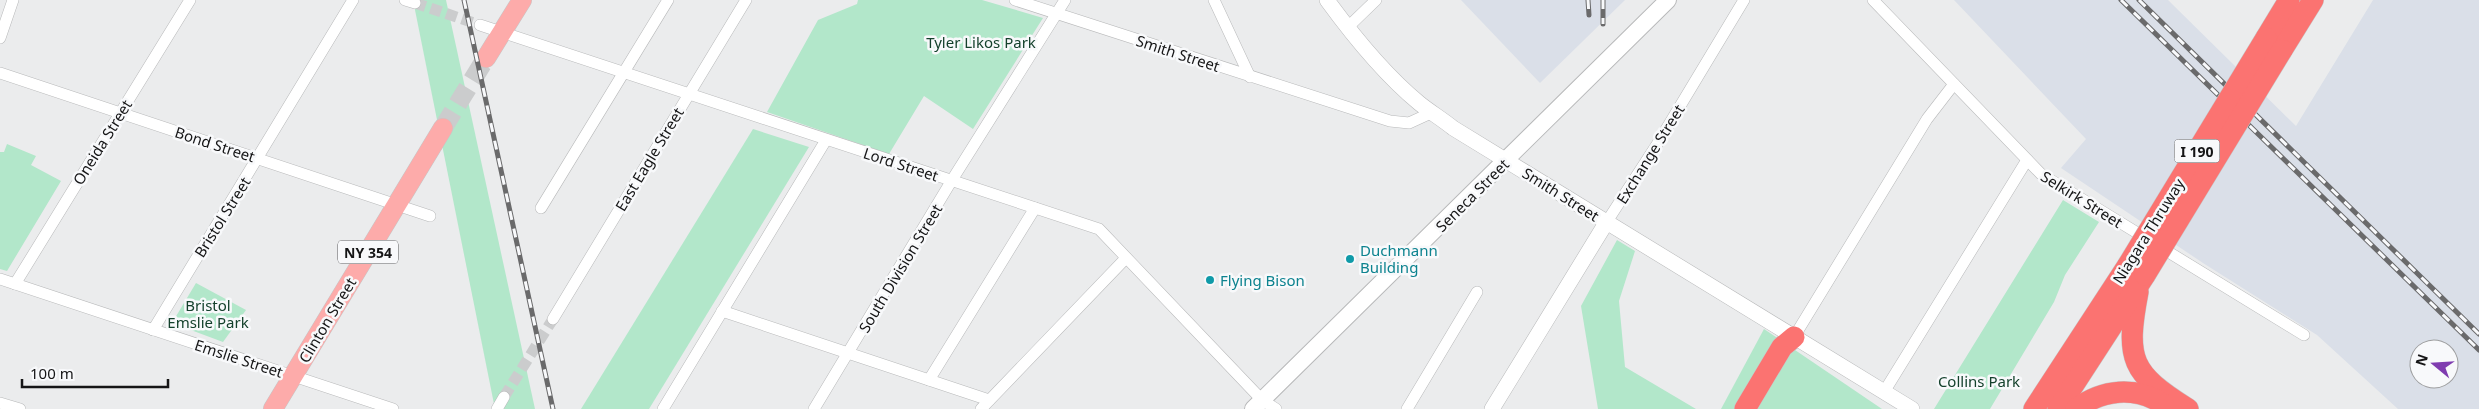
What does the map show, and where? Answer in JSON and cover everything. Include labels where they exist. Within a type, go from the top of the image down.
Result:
[{"type":"highway","name":"Niagara Thruway","points":[[2274,44],[2289,0]]},
{"type":"highway","name":"Niagara Thruway","points":[[2058,409],[2274,44],[2312,0]]},
{"type":"highway","name":"Niagara Thruway","points":[[2034,409],[2138,274]]},
{"type":"highway","points":[[2138,274],[2132,342],[2138,366],[2150,384],[2188,409]]},
{"type":"highway","points":[[1744,409],[1782,347],[1794,337]]},
{"type":"highway","points":[[1756,409],[1792,352],[1794,337]]},
{"type":"highway","points":[[2076,409],[2094,399],[2120,391],[2152,396],[2172,409]]},
{"type":"main road","points":[[486,58],[522,0]]},
{"type":"main road","name":"Seneca Street","points":[[1257,404],[1668,0]]},
{"type":"main road","name":"Clinton Street","points":[[273,409],[443,128]]},
{"type":"street","points":[[1,33],[13,0]]},
{"type":"street","name":"Oneida Street","points":[[15,284],[190,0]]},
{"type":"street","name":"Bristol Street","points":[[153,330],[353,0]]},
{"type":"street","points":[[541,208],[668,0]]},
{"type":"street","name":"East Eagle Street","points":[[553,319],[746,0]]},
{"type":"street","name":"Smith Street","points":[[1015,0],[1250,77],[1402,123],[1433,112],[1453,128],[1506,161],[1912,409]]},
{"type":"street","name":"South Division Street","points":[[814,409],[952,180],[1065,0]]},
{"type":"street","points":[[1214,0],[1250,77]]},
{"type":"street","points":[[1327,0],[1348,28],[1382,67],[1419,103],[1433,112]]},
{"type":"street","points":[[1348,28],[1376,0]]},
{"type":"street","name":"Exchange Street","points":[[1492,409],[1606,223],[1652,153],[1744,0]]},
{"type":"street","name":"Selkirk Street","points":[[1873,0],[2041,174],[2304,335]]},
{"type":"street","name":"Lord Street","points":[[480,25],[1098,229],[1257,404],[1276,409]]},
{"type":"street","name":"Bond Street","points":[[0,73],[430,216]]},
{"type":"street","points":[[1794,337],[1927,119],[1954,84]]},
{"type":"street","points":[[663,409],[826,140]]},
{"type":"street","points":[[1884,392],[2027,160]]},
{"type":"street","points":[[930,380],[1035,208]]},
{"type":"street","points":[[981,409],[1126,258]]},
{"type":"street","name":"Emslie Street","points":[[0,279],[392,409]]},
{"type":"street","points":[[1407,409],[1477,292]]},
{"type":"street","points":[[722,311],[989,400]]},
{"type":"street","points":[[497,409],[504,397]]},
{"type":"street","points":[[0,403],[20,409]]},
{"type":"shaded area","points":[[1461,0],[1625,0],[1540,83]]},
{"type":"shaded area","points":[[1954,0],[2168,0],[2296,126],[2373,0],[2479,0],[2479,409],[2398,409],[2317,335],[2203,263],[2061,168],[2086,139]]},
{"type":"green space","points":[[413,0],[446,0],[535,409],[495,409]]},
{"type":"green space","name":"Tyler Likos Park","points":[[858,0],[982,0],[1043,18],[973,129],[924,96],[889,154],[767,112],[818,20],[857,4]]},
{"type":"green space","points":[[753,129],[809,147],[649,409],[581,409]]},
{"type":"green space","points":[[7,144],[36,156],[31,165],[61,181],[7,271],[0,269],[0,152],[4,152]]},
{"type":"green space","name":"Collins Park","points":[[2063,200],[2099,222],[2065,275],[2054,302],[1990,409],[1934,409]]},
{"type":"green space","points":[[1617,240],[1635,251],[1619,301],[1625,367],[1696,409],[1598,409],[1581,306]]},
{"type":"green space","name":"Bristol Emslie Park","points":[[196,283],[246,310],[223,342],[172,323]]},
{"type":"green space","points":[[1764,329],[1882,409],[1721,409]]},
{"type":"tunnel","points":[[415,3],[480,25]]},
{"type":"tunnel","points":[[443,128],[486,58]]},
{"type":"tunnel","points":[[504,397],[553,319]]},
{"type":"railway","points":[[464,0],[553,409]]},
{"type":"railway","points":[[1588,0],[1589,15]]},
{"type":"railway","points":[[1603,0],[1603,24]]},
{"type":"railway","points":[[2121,0],[2479,350]]},
{"type":"railway","points":[[2139,0],[2479,334]]},
{"type":"place","name":"Duchmann Building","points":[[1350,259]]},
{"type":"place","name":"Flying Bison","points":[[1210,280]]}]
